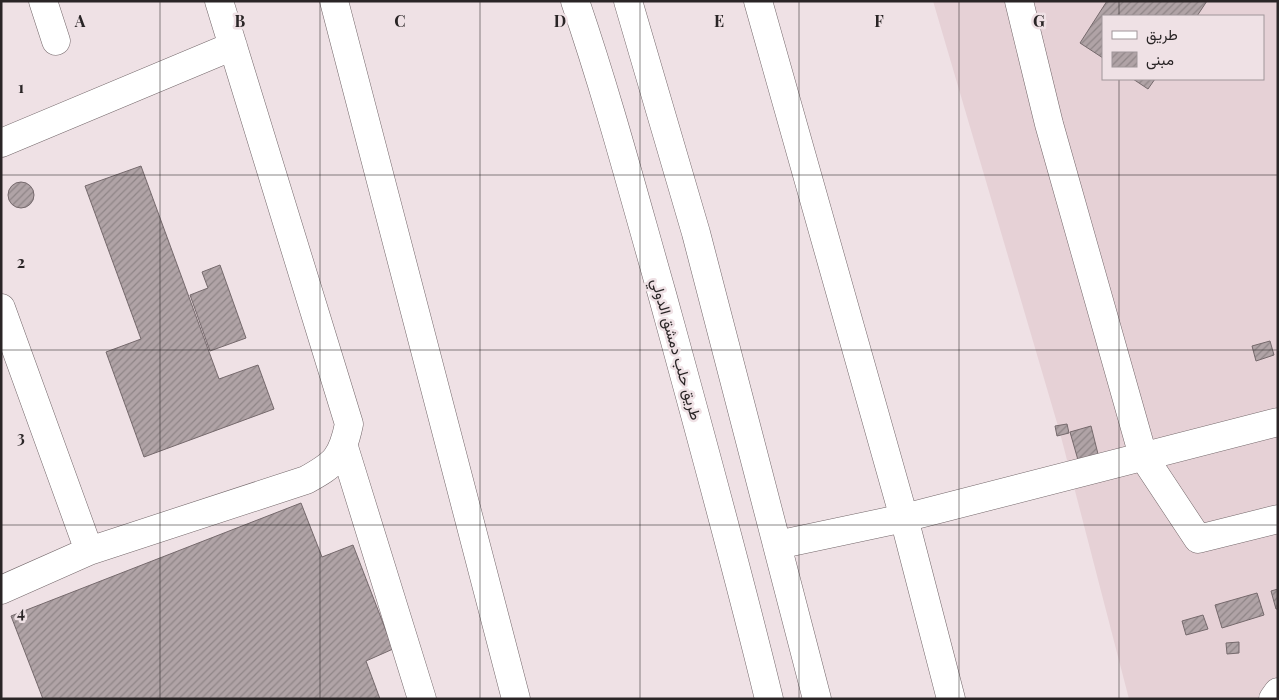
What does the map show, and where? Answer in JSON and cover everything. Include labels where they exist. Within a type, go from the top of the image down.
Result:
[{"type":"main road","points":[[43,1],[56,41]]},
{"type":"main road","points":[[1,590],[89,551],[306,480],[329,467],[344,448],[349,424],[220,1]]},
{"type":"main road","points":[[334,1],[516,699]]},
{"type":"main road","name":"طريق حلب دمشق الدولي","points":[[575,1],[590,46],[659,285],[734,556],[770,699]]},
{"type":"main road","points":[[628,1],[696,233],[817,699]]},
{"type":"main road","points":[[758,1],[904,518],[950,699]]},
{"type":"main road","points":[[1019,1],[1049,124],[1144,456],[1198,540],[1278,519]]},
{"type":"main road","points":[[1,143],[233,46]]},
{"type":"main road","points":[[1,308],[89,551]]},
{"type":"main road","points":[[777,545],[904,518],[1278,422]]},
{"type":"main road","points":[[344,448],[422,699]]},
{"type":"main road","points":[[1273,699],[1278,692]]},
{"type":"shaded area","points":[[933,1],[1278,1],[1278,699],[1129,699],[1060,433]]},
{"type":"building","points":[[1107,1],[1207,1],[1198,15],[1102,15],[1102,57],[1080,43]]},
{"type":"building","points":[[1134,80],[1154,80],[1148,89]]},
{"type":"building","points":[[141,166],[219,379],[258,365],[274,409],[144,457],[106,352],[141,339],[85,186]]},
{"type":"building","points":[[21,182],[30,186],[34,195],[30,204],[21,208],[12,204],[8,195],[12,186]]},
{"type":"building","points":[[220,265],[246,338],[210,351],[190,295],[208,288],[202,272]]},
{"type":"building","points":[[1270,341],[1274,355],[1256,361],[1252,346]]},
{"type":"building","points":[[1067,424],[1069,433],[1057,436],[1055,426]]},
{"type":"building","points":[[1091,426],[1098,454],[1078,460],[1070,432]]},
{"type":"building","points":[[301,503],[322,557],[353,545],[393,649],[366,661],[380,699],[43,699],[11,616]]},
{"type":"building","points":[[1278,589],[1278,609],[1276,609],[1271,591]]},
{"type":"building","points":[[1257,593],[1264,615],[1222,628],[1215,605]]},
{"type":"building","points":[[1203,615],[1208,629],[1186,635],[1182,621]]},
{"type":"building","points":[[1239,642],[1239,653],[1227,654],[1226,643]]}]
